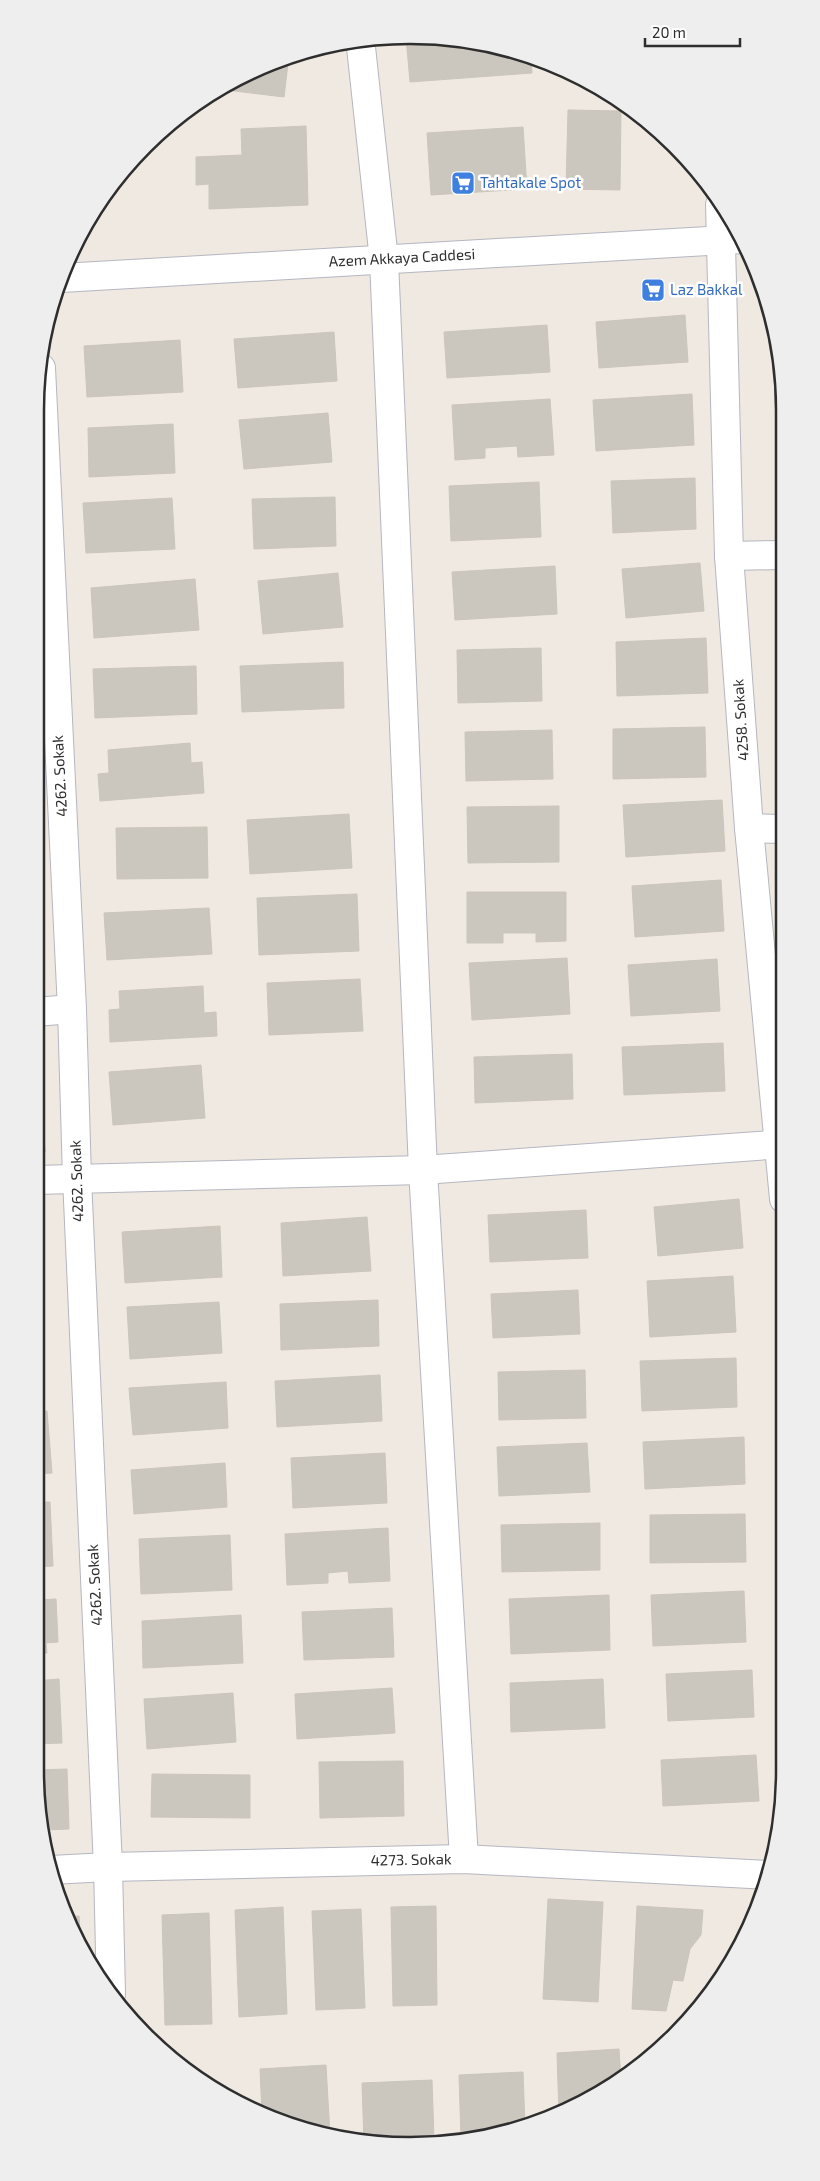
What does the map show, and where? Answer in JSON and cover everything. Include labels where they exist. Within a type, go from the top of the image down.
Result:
[{"type":"street","points":[[361,47],[384,260],[423,1170],[464,1859]]},
{"type":"street","name":"Azem Akkaya Caddesi","points":[[69,278],[732,239]]},
{"type":"street","name":"4258. Sokak","points":[[732,239],[729,556],[749,828],[776,1095]]},
{"type":"street","name":"4262. Sokak","points":[[44,430],[72,1009],[77,1178],[108,1867],[111,1982]]},
{"type":"street","points":[[729,556],[776,555]]},
{"type":"street","points":[[749,828],[776,829]]},
{"type":"street","points":[[44,1011],[72,1009]]},
{"type":"street","points":[[44,1180],[423,1170],[776,1144]]},
{"type":"street","name":"4273. Sokak","points":[[57,1870],[464,1859],[761,1875]]},
{"type":"green space","points":[[44,1137],[46,1152],[44,1152]]},
{"type":"building","points":[[407,44],[458,47],[505,56],[531,64],[532,73],[410,82]]},
{"type":"building","points":[[288,65],[284,97],[231,91]]},
{"type":"building","points":[[568,110],[621,111],[620,190],[566,189]]},
{"type":"building","points":[[306,126],[308,205],[209,209],[209,184],[196,185],[196,157],[242,155],[241,129]]},
{"type":"building","points":[[523,127],[527,189],[431,195],[427,133]]},
{"type":"building","points":[[685,315],[688,362],[599,368],[596,322]]},
{"type":"building","points":[[547,325],[550,372],[447,378],[444,332]]},
{"type":"building","points":[[334,332],[337,381],[238,388],[234,339]]},
{"type":"building","points":[[180,340],[183,392],[87,397],[84,346]]},
{"type":"building","points":[[692,394],[694,445],[596,451],[593,400]]},
{"type":"building","points":[[550,399],[554,455],[518,457],[517,446],[485,448],[485,458],[455,460],[452,405]]},
{"type":"building","points":[[328,413],[332,462],[244,469],[239,420]]},
{"type":"building","points":[[173,424],[175,473],[89,477],[88,428]]},
{"type":"building","points":[[695,478],[696,529],[613,533],[611,481]]},
{"type":"building","points":[[539,482],[541,537],[451,541],[449,486]]},
{"type":"building","points":[[335,497],[336,546],[254,549],[252,499]]},
{"type":"building","points":[[172,498],[175,549],[86,553],[83,503]]},
{"type":"building","points":[[700,563],[704,611],[626,618],[622,569]]},
{"type":"building","points":[[555,566],[557,614],[455,620],[452,572]]},
{"type":"building","points":[[338,573],[343,627],[263,634],[258,581]]},
{"type":"building","points":[[195,579],[199,630],[94,638],[91,588]]},
{"type":"building","points":[[706,638],[708,693],[617,696],[616,642]]},
{"type":"building","points":[[541,648],[542,701],[458,703],[457,650]]},
{"type":"building","points":[[343,662],[344,708],[242,712],[240,666]]},
{"type":"building","points":[[196,666],[197,714],[95,718],[93,669]]},
{"type":"building","points":[[705,727],[706,777],[613,779],[613,729]]},
{"type":"building","points":[[552,730],[553,779],[466,781],[465,732]]},
{"type":"building","points":[[190,743],[191,763],[202,762],[204,793],[100,801],[98,774],[109,773],[108,750]]},
{"type":"building","points":[[722,800],[725,851],[626,857],[623,805]]},
{"type":"building","points":[[559,806],[559,862],[468,863],[467,807]]},
{"type":"building","points":[[349,814],[352,868],[250,874],[247,820]]},
{"type":"building","points":[[207,827],[208,878],[117,879],[116,828]]},
{"type":"building","points":[[721,880],[724,931],[635,937],[632,886]]},
{"type":"building","points":[[467,892],[566,892],[566,941],[536,942],[536,933],[503,933],[503,943],[467,943]]},
{"type":"building","points":[[357,894],[359,951],[259,955],[257,898]]},
{"type":"building","points":[[209,908],[212,954],[107,960],[104,913]]},
{"type":"building","points":[[567,958],[570,1014],[472,1020],[469,963]]},
{"type":"building","points":[[717,959],[720,1011],[631,1016],[628,965]]},
{"type":"building","points":[[360,979],[363,1031],[269,1035],[267,983]]},
{"type":"building","points":[[203,986],[204,1013],[216,1012],[217,1036],[110,1042],[109,1010],[120,1009],[119,991]]},
{"type":"building","points":[[723,1043],[725,1091],[624,1095],[622,1047]]},
{"type":"building","points":[[572,1054],[573,1099],[475,1103],[474,1057]]},
{"type":"building","points":[[201,1065],[205,1118],[113,1125],[109,1072]]},
{"type":"building","points":[[739,1199],[743,1248],[658,1256],[654,1207]]},
{"type":"building","points":[[586,1210],[588,1258],[490,1262],[488,1215]]},
{"type":"building","points":[[367,1217],[371,1271],[283,1276],[281,1223]]},
{"type":"building","points":[[220,1226],[222,1277],[125,1283],[122,1232]]},
{"type":"building","points":[[733,1276],[736,1332],[650,1337],[647,1281]]},
{"type":"building","points":[[578,1290],[580,1334],[493,1338],[491,1294]]},
{"type":"building","points":[[378,1300],[379,1346],[281,1350],[280,1304]]},
{"type":"building","points":[[219,1302],[222,1353],[130,1359],[127,1307]]},
{"type":"building","points":[[736,1358],[737,1407],[642,1411],[640,1361]]},
{"type":"building","points":[[585,1370],[586,1418],[499,1420],[498,1372]]},
{"type":"building","points":[[380,1375],[382,1421],[277,1427],[275,1381]]},
{"type":"building","points":[[226,1382],[228,1428],[133,1435],[129,1388]]},
{"type":"building","points":[[44,1411],[47,1411],[52,1473],[44,1473]]},
{"type":"building","points":[[744,1437],[745,1484],[645,1489],[643,1442]]},
{"type":"building","points":[[587,1443],[590,1492],[499,1496],[497,1447]]},
{"type":"building","points":[[385,1453],[387,1503],[293,1508],[291,1458]]},
{"type":"building","points":[[225,1463],[227,1507],[134,1514],[131,1470]]},
{"type":"building","points":[[44,1502],[50,1502],[53,1566],[44,1566]]},
{"type":"building","points":[[745,1514],[746,1562],[650,1563],[650,1515]]},
{"type":"building","points":[[600,1523],[600,1570],[502,1572],[501,1525]]},
{"type":"building","points":[[388,1528],[390,1581],[349,1583],[348,1571],[328,1573],[328,1583],[287,1585],[285,1534]]},
{"type":"building","points":[[230,1535],[232,1590],[141,1594],[139,1539]]},
{"type":"building","points":[[744,1591],[746,1642],[653,1646],[651,1595]]},
{"type":"building","points":[[609,1595],[610,1650],[511,1654],[509,1599]]},
{"type":"building","points":[[56,1599],[58,1642],[46,1643],[47,1653],[44,1653],[44,1600]]},
{"type":"building","points":[[392,1608],[394,1657],[304,1660],[302,1612]]},
{"type":"building","points":[[241,1615],[243,1663],[143,1668],[142,1621]]},
{"type":"building","points":[[752,1670],[754,1717],[668,1721],[666,1674]]},
{"type":"building","points":[[59,1679],[62,1743],[44,1744],[44,1680]]},
{"type":"building","points":[[603,1679],[605,1728],[511,1732],[510,1683]]},
{"type":"building","points":[[392,1688],[395,1733],[297,1739],[295,1694]]},
{"type":"building","points":[[233,1693],[236,1742],[147,1749],[144,1699]]},
{"type":"building","points":[[756,1755],[759,1801],[663,1806],[661,1760]]},
{"type":"building","points":[[403,1761],[404,1816],[320,1818],[319,1762]]},
{"type":"building","points":[[67,1769],[69,1829],[49,1830],[44,1770]]},
{"type":"building","points":[[152,1774],[250,1775],[250,1818],[151,1817]]},
{"type":"building","points":[[548,1899],[603,1902],[598,2002],[543,1999]]},
{"type":"building","points":[[436,1906],[437,2005],[393,2006],[391,1907]]},
{"type":"building","points":[[637,1906],[703,1910],[701,1935],[690,1949],[683,1981],[673,1980],[666,2011],[632,2009]]},
{"type":"building","points":[[283,1907],[287,2014],[239,2017],[235,1910]]},
{"type":"building","points":[[361,1909],[365,2008],[316,2010],[312,1911]]},
{"type":"building","points":[[209,1913],[212,2024],[165,2025],[162,1915]]},
{"type":"building","points":[[74,1916],[79,1916],[80,1928]]},
{"type":"building","points":[[619,2049],[620,2071],[593,2088],[559,2105],[557,2053]]},
{"type":"building","points":[[326,2065],[330,2128],[292,2118],[262,2105],[260,2069]]},
{"type":"building","points":[[523,2072],[525,2119],[461,2134],[459,2075]]},
{"type":"building","points":[[432,2080],[434,2136],[410,2137],[364,2134],[362,2083]]},
{"type":"place","name":"Tahtakale Spot","points":[[463,183]]},
{"type":"place","name":"Laz Bakkal","points":[[653,290]]}]
